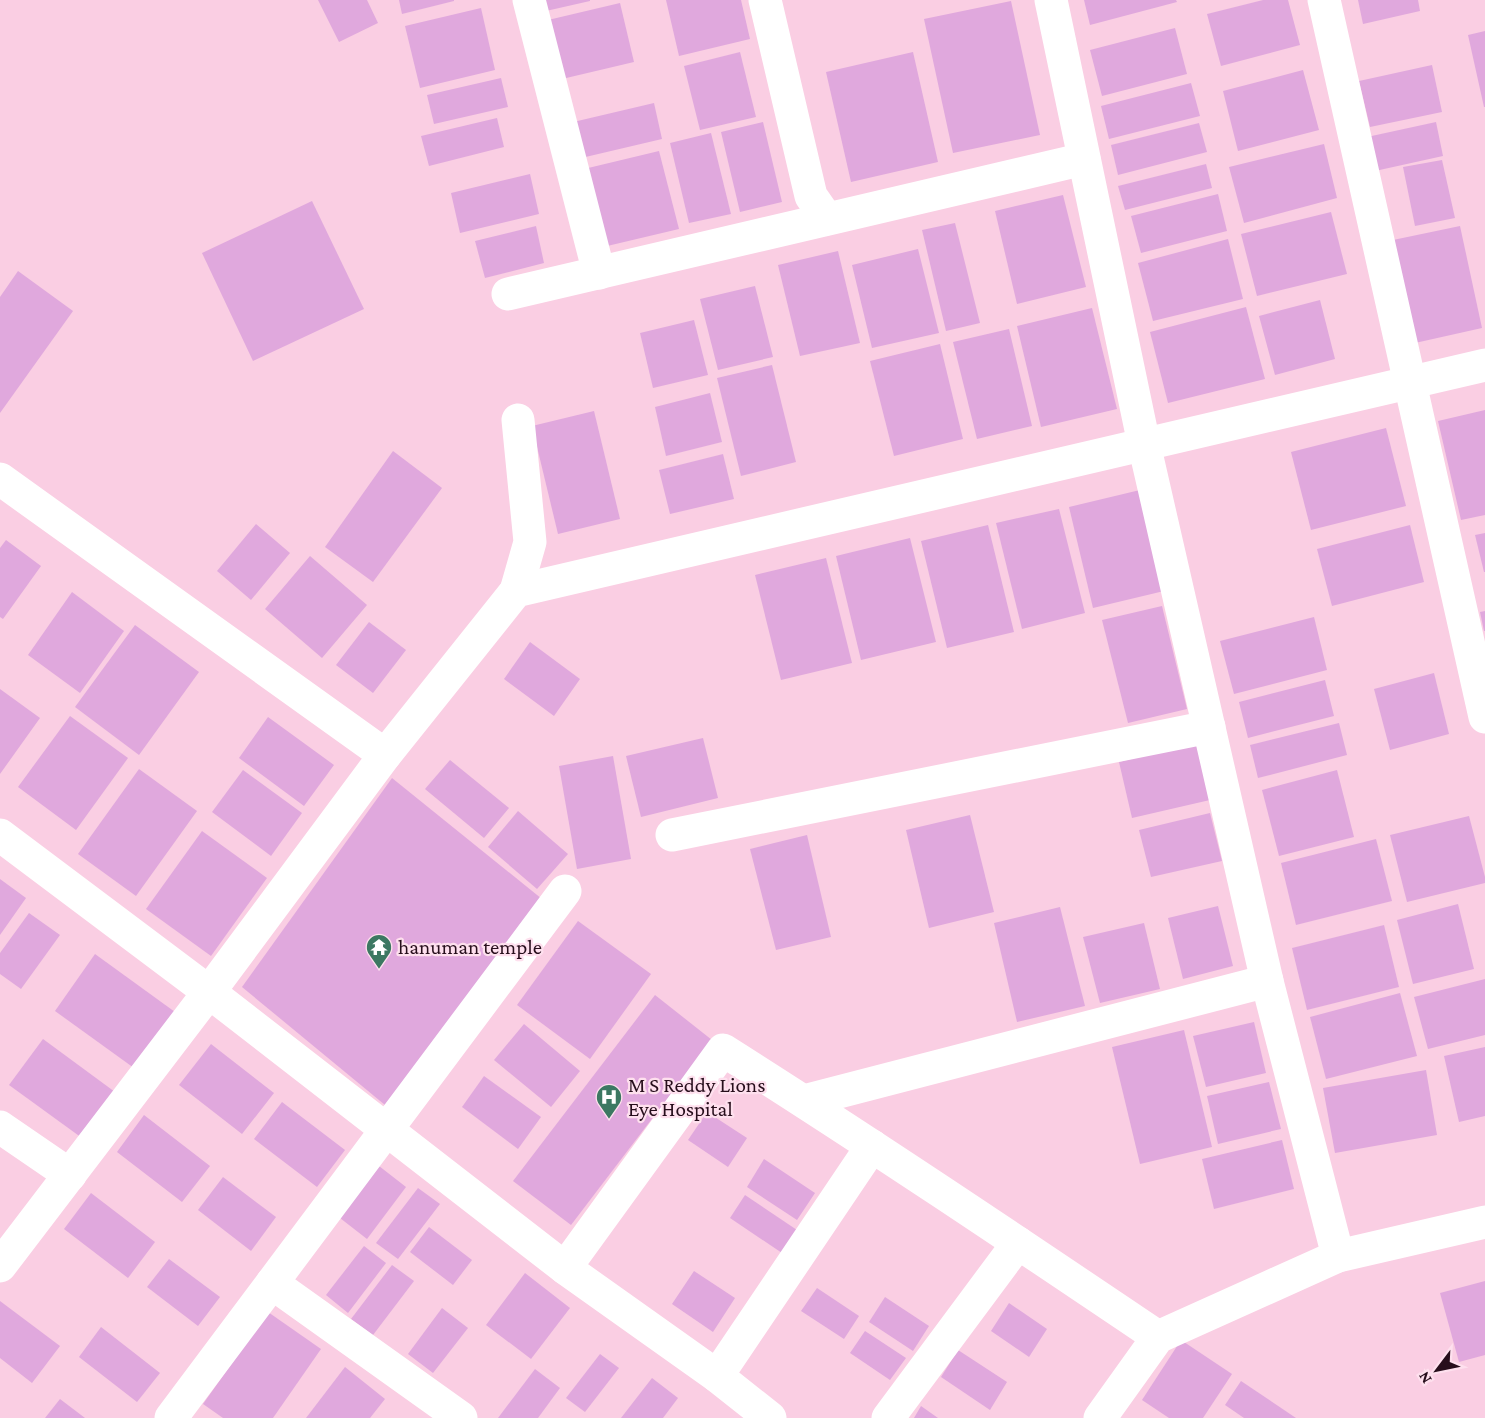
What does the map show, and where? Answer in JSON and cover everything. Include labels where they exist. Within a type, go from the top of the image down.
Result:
[{"type":"street","points":[[529,0],[599,273]]},
{"type":"street","points":[[765,0],[811,196],[827,219]]},
{"type":"street","points":[[1051,0],[1144,444],[1268,981],[1338,1256]]},
{"type":"street","points":[[1324,0],[1485,717]]},
{"type":"street","points":[[508,294],[1084,159]]},
{"type":"street","points":[[516,591],[1485,365]]},
{"type":"street","points":[[0,1266],[209,992],[385,755],[516,591],[530,542],[518,420]]},
{"type":"street","points":[[0,479],[385,755]]},
{"type":"street","points":[[672,835],[1209,727]]},
{"type":"street","points":[[0,835],[209,992],[565,1268],[717,1376],[770,1418]]},
{"type":"street","points":[[171,1418],[565,891]]},
{"type":"street","points":[[804,1101],[1268,981]]},
{"type":"street","points":[[565,1268],[723,1050],[804,1101],[1158,1337]]},
{"type":"street","points":[[0,1127],[70,1175]]},
{"type":"street","points":[[717,1376],[872,1146]]},
{"type":"street","points":[[1100,1418],[1158,1337],[1338,1256],[1485,1222]]},
{"type":"street","points":[[888,1418],[1018,1243]]},
{"type":"street","points":[[272,1283],[461,1418]]},
{"type":"building","points":[[318,0],[367,0],[378,23],[339,42]]},
{"type":"building","points":[[399,0],[454,0],[454,1],[402,14]]},
{"type":"building","points":[[544,0],[590,0],[590,1],[546,11]]},
{"type":"building","points":[[666,0],[741,0],[750,39],[679,56]]},
{"type":"building","points":[[1084,0],[1176,0],[1177,2],[1090,25]]},
{"type":"building","points":[[1263,0],[1288,0],[1300,45],[1221,66],[1207,14]]},
{"type":"building","points":[[1358,0],[1418,0],[1420,11],[1363,24]]},
{"type":"building","points":[[1011,1],[1040,135],[953,153],[924,19]]},
{"type":"building","points":[[620,3],[634,62],[562,79],[548,20]]},
{"type":"building","points":[[481,8],[495,70],[420,88],[405,26]]},
{"type":"building","points":[[1175,28],[1187,74],[1102,96],[1090,50]]},
{"type":"building","points":[[1485,31],[1485,107],[1484,107],[1468,35]]},
{"type":"building","points":[[740,52],[756,117],[700,130],[684,66]]},
{"type":"building","points":[[913,52],[938,162],[851,182],[826,72]]},
{"type":"building","points":[[1432,65],[1442,112],[1370,127],[1359,81]]},
{"type":"building","points":[[1303,70],[1319,130],[1238,151],[1223,91]]},
{"type":"building","points":[[501,78],[508,107],[434,124],[427,95]]},
{"type":"building","points":[[1191,83],[1200,116],[1109,139],[1101,106]]},
{"type":"building","points":[[654,103],[662,139],[577,159],[569,123]]},
{"type":"building","points":[[497,118],[504,147],[429,166],[421,136]]},
{"type":"building","points":[[763,122],[782,202],[740,212],[721,132]]},
{"type":"building","points":[[1436,122],[1443,156],[1375,171],[1367,137]]},
{"type":"building","points":[[1199,123],[1207,152],[1118,175],[1111,145]]},
{"type":"building","points":[[711,133],[731,214],[689,223],[670,143]]},
{"type":"building","points":[[1324,144],[1337,198],[1244,223],[1229,167]]},
{"type":"building","points":[[659,151],[679,229],[603,247],[584,169]]},
{"type":"building","points":[[1442,160],[1455,218],[1415,226],[1403,167]]},
{"type":"building","points":[[1206,164],[1212,188],[1125,210],[1118,186]]},
{"type":"building","points":[[530,174],[539,214],[460,233],[451,193]]},
{"type":"building","points":[[1218,194],[1227,231],[1141,253],[1131,216]]},
{"type":"building","points":[[1063,195],[1086,287],[1017,304],[995,211]]},
{"type":"building","points":[[312,201],[364,309],[253,361],[202,253]]},
{"type":"building","points":[[1331,212],[1347,274],[1257,296],[1241,234]]},
{"type":"building","points":[[955,223],[980,323],[946,331],[922,230]]},
{"type":"building","points":[[536,226],[544,263],[485,278],[475,241]]},
{"type":"building","points":[[1460,226],[1482,328],[1415,343],[1393,240]]},
{"type":"building","points":[[1228,239],[1243,299],[1153,321],[1138,263]]},
{"type":"building","points":[[918,249],[939,333],[872,348],[852,265]]},
{"type":"building","points":[[838,251],[860,343],[800,356],[778,265]]},
{"type":"building","points":[[18,271],[73,311],[0,413],[0,297]]},
{"type":"building","points":[[755,286],[773,357],[718,370],[700,299]]},
{"type":"building","points":[[1320,300],[1335,359],[1275,375],[1259,316]]},
{"type":"building","points":[[1246,307],[1265,379],[1168,403],[1150,332]]},
{"type":"building","points":[[1092,308],[1117,409],[1041,427],[1017,326]]},
{"type":"building","points":[[694,320],[708,375],[653,388],[640,333]]},
{"type":"building","points":[[1009,329],[1032,426],[977,439],[953,342]]},
{"type":"building","points":[[940,344],[963,439],[894,456],[870,361]]},
{"type":"building","points":[[772,365],[796,462],[741,476],[717,378]]},
{"type":"building","points":[[710,393],[722,442],[666,456],[655,407]]},
{"type":"building","points":[[1485,410],[1485,515],[1461,520],[1438,421]]},
{"type":"building","points":[[594,411],[620,519],[558,534],[532,426]]},
{"type":"building","points":[[1386,428],[1406,506],[1311,530],[1291,452]]},
{"type":"building","points":[[393,451],[442,488],[373,582],[325,547]]},
{"type":"building","points":[[723,454],[734,499],[670,514],[659,470]]},
{"type":"building","points":[[1140,490],[1164,591],[1093,608],[1069,507]]},
{"type":"building","points":[[1059,509],[1085,613],[1022,629],[996,523]]},
{"type":"building","points":[[256,524],[290,553],[251,600],[217,571]]},
{"type":"building","points":[[988,525],[1014,632],[947,648],[921,541]]},
{"type":"building","points":[[1410,525],[1424,582],[1332,606],[1317,549]]},
{"type":"building","points":[[1485,533],[1485,572],[1484,572],[1475,535]]},
{"type":"building","points":[[910,538],[936,642],[861,660],[836,556]]},
{"type":"building","points":[[6,540],[41,566],[3,619],[0,617],[0,548]]},
{"type":"building","points":[[310,556],[367,605],[322,658],[265,609]]},
{"type":"building","points":[[826,558],[852,663],[781,680],[755,575]]},
{"type":"building","points":[[72,592],[124,631],[80,693],[28,655]]},
{"type":"building","points":[[1162,606],[1187,709],[1128,723],[1102,620]]},
{"type":"building","points":[[1485,611],[1485,631],[1484,631],[1480,612]]},
{"type":"building","points":[[1314,617],[1327,670],[1234,694],[1220,641]]},
{"type":"building","points":[[369,622],[406,650],[373,693],[336,665]]},
{"type":"building","points":[[135,625],[199,672],[139,755],[75,707]]},
{"type":"building","points":[[530,642],[580,679],[554,716],[504,679]]},
{"type":"building","points":[[1434,673],[1449,734],[1390,750],[1374,689]]},
{"type":"building","points":[[1325,680],[1334,716],[1248,738],[1239,702]]},
{"type":"building","points":[[0,689],[40,718],[0,774]]},
{"type":"building","points":[[70,716],[128,758],[76,830],[18,787]]},
{"type":"building","points":[[268,717],[334,765],[304,806],[239,758]]},
{"type":"building","points":[[1339,723],[1347,755],[1258,778],[1250,745]]},
{"type":"building","points":[[703,738],[718,798],[641,817],[626,756]]},
{"type":"building","points":[[1196,743],[1210,800],[1132,818],[1119,762]]},
{"type":"building","points":[[613,756],[631,859],[577,869],[559,766]]},
{"type":"building","points":[[450,760],[509,808],[484,838],[425,789]]},
{"type":"building","points":[[139,769],[197,811],[136,896],[78,854]]},
{"type":"building","points":[[243,770],[302,813],[271,856],[212,812]]},
{"type":"building","points":[[1337,770],[1354,837],[1279,856],[1262,790]]},
{"type":"building","points":[[392,778],[542,899],[385,1105],[242,987]]},
{"type":"building","points":[[518,811],[568,854],[537,889],[488,847]]},
{"type":"building","points":[[1210,813],[1222,861],[1151,877],[1139,830]]},
{"type":"building","points":[[970,815],[994,912],[929,928],[906,830]]},
{"type":"building","points":[[1469,816],[1485,883],[1407,902],[1390,835]]},
{"type":"building","points":[[202,831],[267,878],[211,956],[146,909]]},
{"type":"building","points":[[807,835],[831,937],[776,950],[750,849]]},
{"type":"building","points":[[1376,839],[1392,901],[1296,925],[1281,863]]},
{"type":"building","points":[[0,879],[26,898],[0,935]]},
{"type":"building","points":[[1458,904],[1474,969],[1413,984],[1397,920]]},
{"type":"building","points":[[1218,906],[1233,966],[1183,979],[1168,918]]},
{"type":"building","points":[[1060,907],[1085,1006],[1017,1022],[994,923]]},
{"type":"building","points":[[29,913],[60,935],[21,989],[0,974],[0,953]]},
{"type":"building","points":[[578,921],[651,974],[590,1059],[517,1005]]},
{"type":"building","points":[[1144,923],[1160,989],[1100,1003],[1083,937]]},
{"type":"building","points":[[1384,925],[1399,987],[1307,1010],[1292,948]]},
{"type":"building","points":[[95,954],[175,1012],[134,1068],[55,1011]]},
{"type":"building","points":[[1485,979],[1485,1035],[1428,1049],[1414,997]]},
{"type":"building","points":[[1400,993],[1417,1056],[1326,1079],[1310,1017]]},
{"type":"building","points":[[655,995],[712,1040],[571,1225],[513,1181]]},
{"type":"building","points":[[1254,1022],[1266,1073],[1206,1087],[1193,1036]]},
{"type":"building","points":[[524,1024],[580,1071],[551,1107],[494,1060]]},
{"type":"building","points":[[1184,1030],[1212,1147],[1140,1164],[1112,1047]]},
{"type":"building","points":[[43,1039],[115,1092],[82,1138],[9,1085]]},
{"type":"building","points":[[211,1044],[274,1093],[242,1134],[179,1085]]},
{"type":"building","points":[[1485,1047],[1485,1116],[1459,1122],[1444,1056]]},
{"type":"building","points":[[1426,1070],[1437,1135],[1335,1153],[1323,1088]]},
{"type":"building","points":[[484,1076],[541,1117],[518,1149],[462,1107]]},
{"type":"building","points":[[1269,1082],[1281,1129],[1218,1144],[1207,1096]]},
{"type":"building","points":[[282,1102],[345,1150],[317,1187],[254,1139]]},
{"type":"building","points":[[707,1112],[747,1138],[728,1167],[688,1140]]},
{"type":"building","points":[[144,1115],[210,1166],[182,1202],[117,1152]]},
{"type":"building","points":[[1282,1140],[1294,1189],[1214,1209],[1202,1159]]},
{"type":"building","points":[[764,1159],[815,1193],[797,1220],[747,1187]]},
{"type":"building","points":[[379,1166],[406,1187],[367,1239],[340,1218]]},
{"type":"building","points":[[223,1177],[276,1217],[251,1251],[198,1210]]},
{"type":"building","points":[[418,1188],[440,1204],[398,1259],[376,1243]]},
{"type":"building","points":[[91,1193],[155,1242],[128,1278],[64,1229]]},
{"type":"building","points":[[745,1195],[797,1230],[782,1253],[730,1218]]},
{"type":"building","points":[[429,1227],[472,1260],[453,1285],[410,1252]]},
{"type":"building","points":[[364,1246],[386,1263],[348,1313],[326,1295]]},
{"type":"building","points":[[169,1259],[220,1297],[198,1326],[147,1287]]},
{"type":"building","points":[[392,1265],[414,1281],[373,1335],[351,1319]]},
{"type":"building","points":[[694,1271],[735,1298],[713,1332],[672,1304]]},
{"type":"building","points":[[525,1273],[570,1308],[531,1359],[486,1325]]},
{"type":"building","points":[[1485,1281],[1485,1355],[1459,1362],[1440,1293]]},
{"type":"building","points":[[817,1288],[859,1316],[844,1339],[801,1311]]},
{"type":"building","points":[[885,1297],[929,1326],[913,1351],[869,1322]]},
{"type":"building","points":[[0,1301],[60,1346],[32,1383],[0,1358]]},
{"type":"building","points":[[1009,1303],[1047,1329],[1029,1357],[991,1331]]},
{"type":"building","points":[[442,1308],[468,1328],[433,1373],[408,1354]]},
{"type":"building","points":[[268,1312],[321,1349],[273,1418],[223,1418],[203,1404]]},
{"type":"building","points":[[101,1327],[160,1373],[137,1402],[79,1357]]},
{"type":"building","points":[[865,1331],[906,1358],[890,1380],[850,1353]]},
{"type":"building","points":[[1181,1340],[1232,1374],[1203,1418],[1169,1418],[1142,1400]]},
{"type":"building","points":[[958,1350],[1007,1382],[990,1410],[941,1377]]},
{"type":"building","points":[[600,1354],[619,1368],[585,1412],[566,1398]]},
{"type":"building","points":[[345,1367],[385,1399],[370,1418],[306,1418]]},
{"type":"building","points":[[535,1369],[560,1388],[538,1418],[498,1418]]},
{"type":"building","points":[[652,1378],[678,1398],[663,1418],[621,1418]]},
{"type":"building","points":[[1241,1381],[1296,1418],[1244,1418],[1225,1405]]},
{"type":"building","points":[[60,1399],[85,1418],[45,1418]]},
{"type":"building","points":[[921,1406],[938,1418],[914,1418]]},
{"type":"place","name":"hanuman temple","points":[[379,970]]},
{"type":"place","name":"M S Reddy Lions Eye Hospital","points":[[609,1120]]}]
